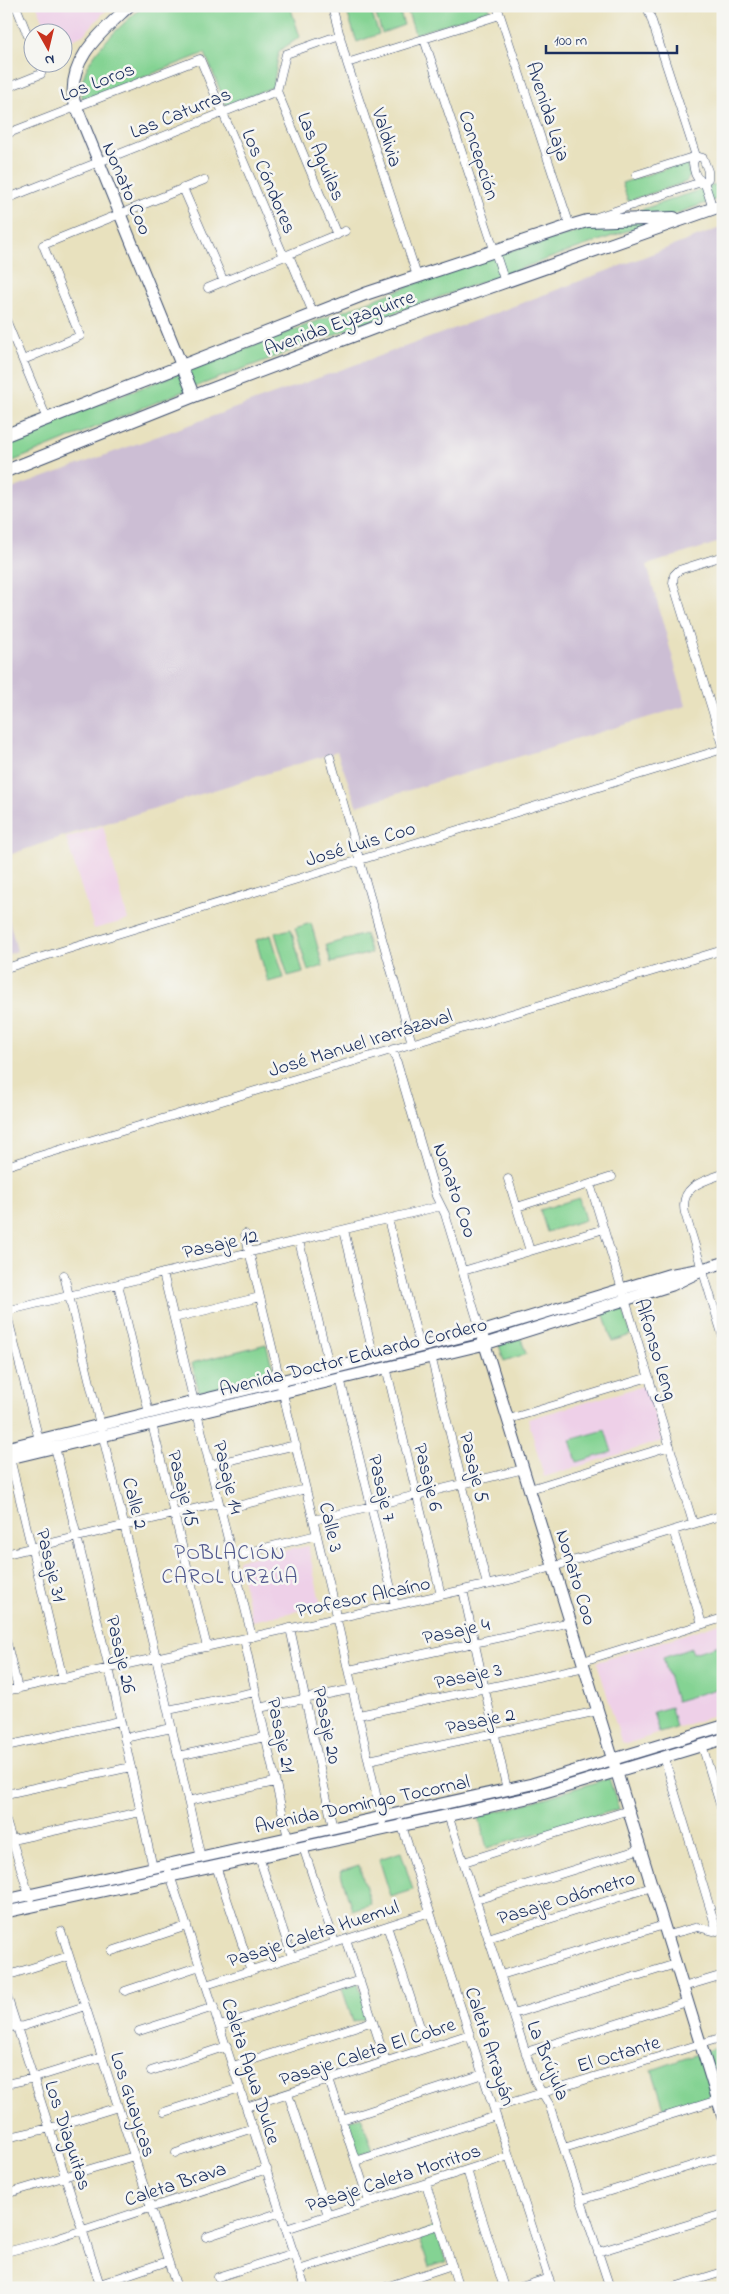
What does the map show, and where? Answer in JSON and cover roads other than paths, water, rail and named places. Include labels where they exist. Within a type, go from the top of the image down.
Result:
[{"type":"main road","name":"Nonato Coo","points":[[128,6],[92,42],[80,60],[74,79],[73,96],[75,106],[97,162],[194,396]]},
{"type":"main road","name":"Avenida Eyzaguirre","points":[[6,471],[194,396],[379,326],[718,207]]},
{"type":"main road","name":"Avenida Eyzaguirre","points":[[6,436],[313,313],[495,250],[588,221],[689,217]]},
{"type":"main road","name":"Avenida Doctor Eduardo Cordero","points":[[7,1455],[39,1440],[102,1430],[282,1387],[340,1378],[485,1344],[677,1273],[702,1270],[723,1263]]},
{"type":"main road","name":"Avenida Doctor Eduardo Cordero","points":[[282,1387],[330,1369],[624,1294]]},
{"type":"main road","name":"Nonato Coo","points":[[481,1332],[700,2044],[720,2100],[723,2117]]},
{"type":"main road","name":"Avenida Doctor Eduardo Cordero","points":[[7,1455],[55,1448],[102,1430]]},
{"type":"main road","name":"Avenida Domingo Tocornal","points":[[400,1820],[448,1815],[532,1797],[723,1726]]},
{"type":"main road","name":"Avenida Domingo Tocornal","points":[[6,1900],[31,1901],[169,1871],[216,1866],[259,1857],[303,1847],[506,1790],[664,1757],[723,1739]]},
{"type":"main road","name":"Avenida Domingo Tocornal","points":[[6,1912],[31,1901],[153,1868],[169,1871],[201,1858],[288,1838],[334,1828],[383,1824]]},
{"type":"street","points":[[16,6],[22,22]]},
{"type":"street","name":"Valdivia","points":[[332,6],[347,63],[417,276]]},
{"type":"street","name":"Avenida Laja","points":[[497,6],[570,226]]},
{"type":"street","points":[[647,6],[696,156],[693,163],[696,176],[704,182],[718,207]]},
{"type":"street","points":[[347,63],[500,15]]},
{"type":"street","points":[[277,91],[286,54],[340,35]]},
{"type":"street","name":"Concepción","points":[[424,39],[505,282]]},
{"type":"street","name":"Los Loros","points":[[6,134],[200,59]]},
{"type":"street","name":"Los Cóndores","points":[[200,59],[282,252],[291,260],[313,313]]},
{"type":"street","name":"Los Loros","points":[[6,88],[42,72]]},
{"type":"street","name":"Las Caturras","points":[[6,199],[277,91]]},
{"type":"street","name":"Las Aguilas","points":[[277,91],[341,233],[287,256]]},
{"type":"street","points":[[636,175],[696,156],[703,158],[708,172],[708,179],[704,182]]},
{"type":"street","points":[[23,360],[80,336],[43,245],[204,180]]},
{"type":"street","name":"Avenida Eyzaguirre","points":[[588,221],[704,182]]},
{"type":"street","points":[[183,188],[224,282]]},
{"type":"street","points":[[208,288],[287,256]]},
{"type":"street","points":[[6,320],[48,419]]},
{"type":"street","points":[[723,556],[682,568],[674,575],[673,583],[723,745]]},
{"type":"street","name":"José Luis Coo","points":[[6,968],[723,749]]},
{"type":"street","points":[[330,758],[412,1043]]},
{"type":"street","name":"José Manuel Irarrázaval","points":[[6,1166],[723,950]]},
{"type":"street","name":"Nonato Coo","points":[[393,1049],[436,1196],[463,1271],[481,1332]]},
{"type":"street","points":[[723,1174],[698,1182],[687,1193],[684,1208],[723,1337]]},
{"type":"street","points":[[517,1207],[612,1177]]},
{"type":"street","points":[[508,1179],[530,1251]]},
{"type":"street","name":"Alfonso Leng","points":[[590,1184],[693,1524]]},
{"type":"street","name":"Pasaje 12","points":[[6,1311],[441,1206]]},
{"type":"street","points":[[388,1219],[420,1347]]},
{"type":"street","points":[[463,1271],[604,1229]]},
{"type":"street","points":[[344,1230],[374,1358]]},
{"type":"street","name":"Calle 3","points":[[245,1234],[337,1618],[383,1824]]},
{"type":"street","points":[[299,1241],[330,1369]]},
{"type":"street","name":"Pasaje 14","points":[[163,1273],[232,1556],[248,1638]]},
{"type":"street","name":"Calle 2","points":[[64,1274],[156,1658],[201,1858]]},
{"type":"street","name":"Pasaje 15","points":[[118,1284],[207,1647]]},
{"type":"street","points":[[174,1318],[260,1297]]},
{"type":"street","points":[[6,1311],[39,1440]]},
{"type":"street","name":"Pasaje 5","points":[[431,1356],[487,1585]]},
{"type":"street","name":"Pasaje 6","points":[[386,1367],[441,1595]]},
{"type":"street","points":[[508,1420],[649,1377]]},
{"type":"street","name":"Pasaje 7","points":[[340,1378],[395,1605]]},
{"type":"street","points":[[210,1465],[296,1444]]},
{"type":"street","points":[[530,1489],[670,1446]]},
{"type":"street","name":"Pasaje 26","points":[[55,1448],[109,1668],[153,1868]]},
{"type":"street","name":"Pasaje 31","points":[[7,1455],[63,1679]]},
{"type":"street","points":[[314,1520],[524,1469]]},
{"type":"street","points":[[6,1554],[174,1514],[306,1489]]},
{"type":"street","name":"Profesor Alcaíno","points":[[6,1691],[487,1585],[723,1514]]},
{"type":"street","points":[[673,1530],[702,1624]]},
{"type":"street","points":[[232,1556],[317,1535]]},
{"type":"street","points":[[463,1590],[506,1790]]},
{"type":"street","name":"Pasaje 3","points":[[359,1715],[584,1664],[723,1618]]},
{"type":"street","name":"Pasaje 4","points":[[349,1670],[571,1622]]},
{"type":"street","name":"Pasaje 20","points":[[290,1628],[334,1828]]},
{"type":"street","name":"Pasaje 21","points":[[248,1638],[255,1692],[288,1838]]},
{"type":"street","points":[[6,1640],[18,1689]]},
{"type":"street","points":[[259,1708],[353,1689]]},
{"type":"street","points":[[168,1710],[255,1692]]},
{"type":"street","name":"Pasaje 2","points":[[369,1760],[598,1711]]},
{"type":"street","points":[[6,1746],[120,1721]]},
{"type":"street","points":[[124,1738],[172,1728]]},
{"type":"street","points":[[178,1756],[266,1737]]},
{"type":"street","points":[[702,1745],[723,1814]]},
{"type":"street","points":[[500,1975],[666,1930],[698,1927],[720,1930],[664,1757]]},
{"type":"street","points":[[6,1794],[131,1767]]},
{"type":"street","points":[[188,1801],[275,1782]]},
{"type":"street","points":[[464,1862],[629,1810]]},
{"type":"street","points":[[12,1840],[140,1812]]},
{"type":"street","name":"La Brújula","points":[[448,1815],[536,2085],[550,2104],[610,2288]]},
{"type":"street","name":"Caleta Arrayán","points":[[400,1820],[552,2288]]},
{"type":"street","points":[[6,1821],[31,1901]]},
{"type":"street","points":[[303,1847],[335,1943]]},
{"type":"street","points":[[476,1900],[641,1849]]},
{"type":"street","points":[[259,1857],[292,1957]]},
{"type":"street","points":[[216,1866],[251,1971]]},
{"type":"street","name":"Caleta Agua Dulce","points":[[169,1871],[305,2288]]},
{"type":"street","name":"Pasaje Odómetro","points":[[488,1938],[652,1887]]},
{"type":"street","name":"Pasaje Caleta Huemul","points":[[206,1985],[430,1912]]},
{"type":"street","points":[[112,1951],[187,1926]]},
{"type":"street","points":[[387,1926],[427,2048]]},
{"type":"street","name":"Los Guaycas","points":[[61,1931],[176,2288]]},
{"type":"street","points":[[346,1940],[386,2062]]},
{"type":"street","points":[[6,1976],[69,1956]]},
{"type":"street","points":[[513,2014],[676,1964]]},
{"type":"street","points":[[125,1991],[200,1966]]},
{"type":"street","points":[[683,1987],[723,1975]]},
{"type":"street","points":[[220,2026],[360,1980]]},
{"type":"street","name":"Los Diaguitas","points":[[6,1993],[101,2286]]},
{"type":"street","points":[[526,2052],[687,2002]]},
{"type":"street","points":[[6,2027],[24,2026],[85,2006]]},
{"type":"street","points":[[139,2032],[214,2007]]},
{"type":"street","points":[[233,2066],[373,2020]]},
{"type":"street","name":"Pasaje Caleta El Cobre","points":[[246,2107],[470,2034]]},
{"type":"street","name":"El Octante","points":[[356,2161],[495,2112],[542,2093],[723,2037]]},
{"type":"street","points":[[152,2071],[226,2046]]},
{"type":"street","points":[[6,2084],[34,2078],[102,2057]]},
{"type":"street","points":[[342,2120],[483,2074]]},
{"type":"street","points":[[329,2080],[369,2202]]},
{"type":"street","points":[[164,2112],[240,2088]]},
{"type":"street","points":[[288,2094],[328,2215]]},
{"type":"street","points":[[564,2148],[720,2100]]},
{"type":"street","points":[[6,2138],[50,2128],[118,2107]]},
{"type":"street","points":[[176,2153],[253,2128]]},
{"type":"street","points":[[6,2194],[66,2178],[134,2156]]},
{"type":"street","name":"Pasaje Caleta Morritos","points":[[286,2229],[510,2156]]},
{"type":"street","points":[[581,2200],[723,2156]]},
{"type":"street","name":"Caleta Brava","points":[[6,2252],[83,2230],[267,2169]]},
{"type":"street","points":[[467,2170],[504,2288]]},
{"type":"street","points":[[426,2184],[459,2288]]},
{"type":"street","points":[[206,2236],[281,2212]]},
{"type":"street","points":[[598,2252],[723,2214]]},
{"type":"street","points":[[299,2270],[439,2225]]},
{"type":"street","points":[[218,2277],[294,2253]]},
{"type":"street","points":[[101,2286],[168,2261]]},
{"type":"street","points":[[383,2288],[452,2265]]},
{"type":"street","points":[[671,2288],[723,2272]]},
{"type":"street","points":[[518,2288],[549,2278]]},
{"type":"district","name":"POBLACIÓN CAROL URZÚA","points":[[230,1564]]}]
